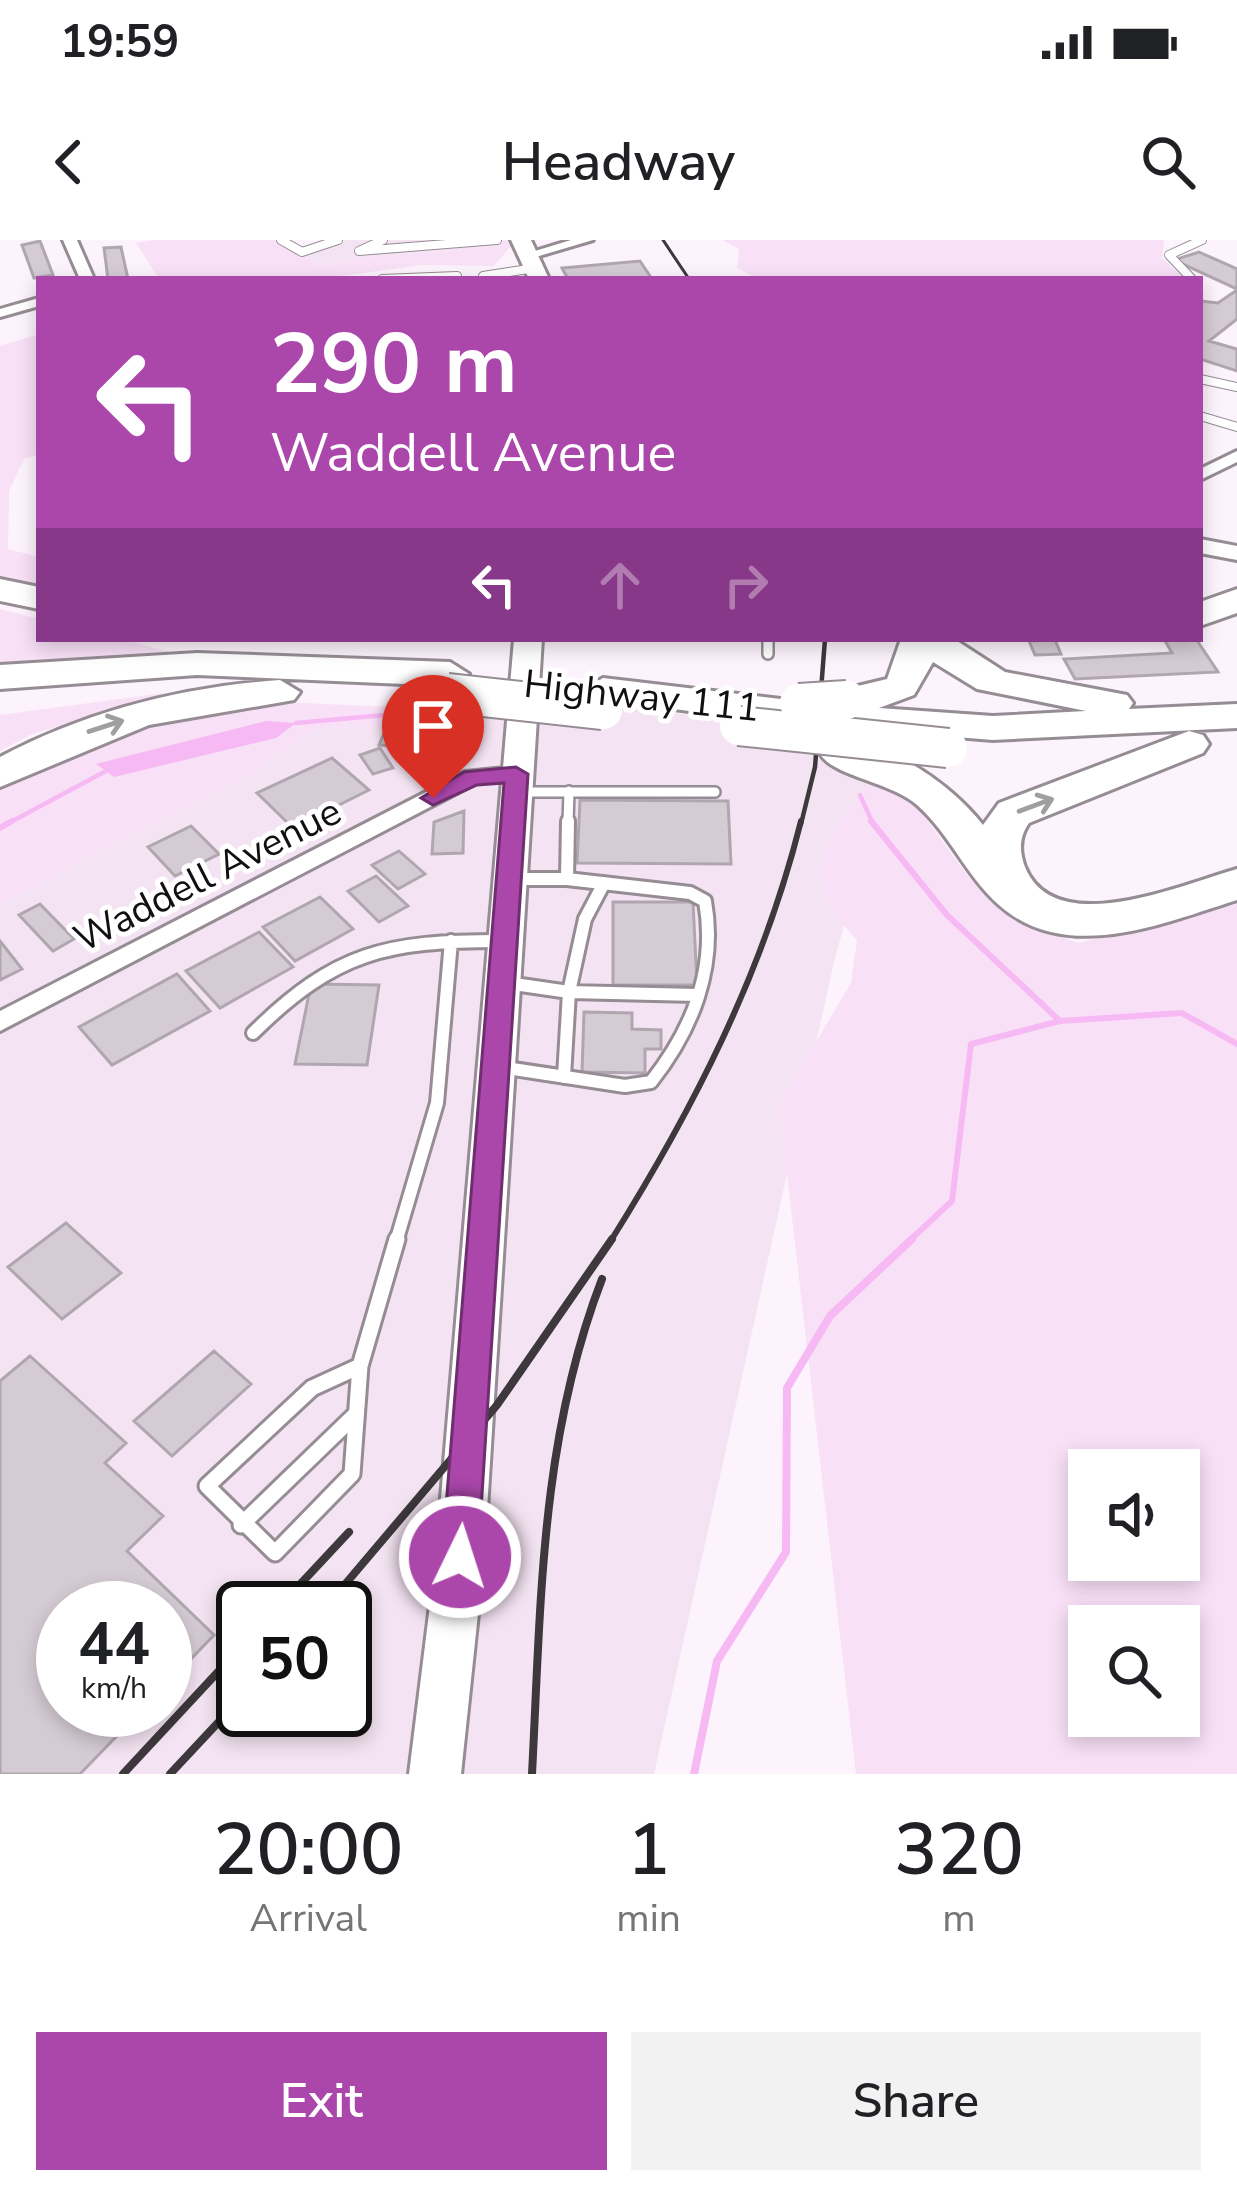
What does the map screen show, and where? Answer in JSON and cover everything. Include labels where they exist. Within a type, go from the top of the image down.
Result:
[{"type":"highway","points":[[0,590],[36,597]]},
{"type":"highway","points":[[1203,614],[1237,600]]},
{"type":"highway","points":[[242,642],[398,679]]},
{"type":"highway","points":[[845,724],[907,684],[919,662],[920,642]]},
{"type":"highway","points":[[936,642],[953,662],[986,679],[1212,728]]},
{"type":"highway","name":"Highway 111","points":[[0,676],[197,664],[398,679],[739,716],[948,748],[1045,752],[1212,728]]},
{"type":"highway","points":[[0,774],[80,734],[205,699],[398,679]]},
{"type":"highway","name":"Highway 111","points":[[0,694],[163,683],[398,679]]},
{"type":"highway","name":"Highway 111","points":[[739,716],[798,708],[845,724],[1212,728]]},
{"type":"highway","points":[[739,716],[845,724],[894,771],[932,794],[974,852],[1018,897],[1057,914],[1095,920],[1237,884]]},
{"type":"highway","points":[[1018,897],[997,845],[1001,827],[1014,813],[1212,728]]},
{"type":"main road","points":[[435,1774],[460,1557],[528,642]]},
{"type":"street","points":[[70,240],[86,276]]},
{"type":"street","points":[[531,260],[586,240]]},
{"type":"street","points":[[0,313],[36,303]]},
{"type":"street","points":[[1203,473],[1237,456]]},
{"type":"street","points":[[1203,546],[1237,553]]},
{"type":"street","points":[[1203,557],[1237,563]]},
{"type":"street","name":"Waddell Avenue","points":[[0,1022],[472,777],[516,783]]},
{"type":"lane","points":[[281,240],[302,252],[338,240]]},
{"type":"lane","points":[[383,240],[359,251],[497,240]]},
{"type":"lane","points":[[1189,276],[1168,255],[1202,240]]},
{"type":"lane","points":[[488,276],[531,260]]},
{"type":"lane","points":[[1203,380],[1237,387]]},
{"type":"lane","points":[[1203,417],[1237,427]]},
{"type":"lane","points":[[768,642],[768,655]]},
{"type":"lane","points":[[516,783],[569,791],[715,792]]},
{"type":"lane","points":[[567,879],[569,791]]},
{"type":"lane","points":[[494,1066],[625,1086],[651,1082],[671,1060],[707,980],[711,920],[705,901],[690,893],[567,879],[508,879]]},
{"type":"lane","points":[[564,1077],[569,992],[585,919],[604,883]]},
{"type":"lane","points":[[253,1033],[294,989],[326,968],[395,941],[451,941],[569,992],[698,995]]},
{"type":"lane","points":[[360,1366],[312,1388],[207,1486],[241,1526],[275,1553],[352,1474],[360,1366],[437,1103],[451,941]]},
{"type":"lane","points":[[241,1526],[357,1413]]},
{"type":"shaded area","points":[[275,240],[323,266],[368,257],[512,245],[494,266],[422,265],[340,276],[157,276],[136,243]]},
{"type":"shaded area","points":[[342,240],[507,240],[512,245],[368,257],[323,266],[300,253]]},
{"type":"shaded area","points":[[723,240],[1164,240],[1162,258],[1183,276],[752,276],[737,268],[739,249]]},
{"type":"shaded area","points":[[36,335],[36,455],[24,459],[9,491],[8,549],[36,556],[36,584],[0,576],[0,346]]},
{"type":"shaded area","points":[[0,609],[36,618],[36,642],[132,642],[171,652],[0,664]]},
{"type":"shaded area","points":[[436,686],[895,738],[834,962],[654,1774],[0,1774],[0,904],[245,777],[314,730],[429,721]]},
{"type":"shaded area","points":[[164,693],[30,735],[0,751],[0,715]]},
{"type":"shaded area","points":[[281,702],[434,709],[429,721],[314,730],[245,777],[0,904],[0,786],[95,740],[209,713]]},
{"type":"shaded area","points":[[266,721],[296,723],[276,738],[114,777],[96,764]]},
{"type":"shaded area","points":[[874,775],[922,813],[970,879],[1008,915],[1078,943],[1237,904],[1237,1774],[856,1774],[779,1104],[851,983],[857,940],[825,894],[821,875],[830,838]]},
{"type":"building","points":[[40,241],[53,275],[34,278],[22,245]]},
{"type":"building","points":[[121,247],[127,276],[108,276],[104,248]]},
{"type":"building","points":[[1199,252],[1237,269],[1237,289],[1174,260]]},
{"type":"building","points":[[640,261],[650,276],[566,276],[562,268]]},
{"type":"building","points":[[1237,290],[1237,319],[1209,341],[1237,349],[1237,371],[1203,360],[1203,301],[1218,303]]},
{"type":"building","points":[[1029,642],[1056,642],[1061,654],[1035,655]]},
{"type":"building","points":[[1166,642],[1198,642],[1218,672],[1075,679],[1064,659],[1172,653]]},
{"type":"building","points":[[385,731],[472,740],[470,747],[414,768],[402,747],[379,745]]},
{"type":"building","points":[[380,748],[393,768],[373,774],[360,755]]},
{"type":"building","points":[[332,758],[369,790],[293,828],[257,793]]},
{"type":"building","points":[[580,800],[728,801],[731,864],[577,863]]},
{"type":"building","points":[[464,811],[463,853],[432,854],[434,822]]},
{"type":"building","points":[[191,826],[219,854],[175,876],[148,847]]},
{"type":"building","points":[[399,851],[425,874],[398,889],[372,865]]},
{"type":"building","points":[[376,876],[408,906],[379,922],[348,891]]},
{"type":"building","points":[[320,897],[353,929],[295,961],[263,927]]},
{"type":"building","points":[[613,902],[693,902],[697,985],[613,985]]},
{"type":"building","points":[[40,904],[74,939],[53,951],[19,915]]},
{"type":"building","points":[[259,932],[293,967],[220,1008],[186,971]]},
{"type":"building","points":[[0,941],[22,969],[0,980]]},
{"type":"building","points":[[177,974],[210,1011],[112,1065],[79,1027]]},
{"type":"building","points":[[311,984],[379,985],[367,1065],[295,1064]]},
{"type":"building","points":[[584,1012],[632,1013],[632,1029],[661,1030],[661,1049],[645,1049],[645,1073],[582,1072]]},
{"type":"building","points":[[66,1223],[121,1273],[62,1319],[8,1267]]},
{"type":"building","points":[[214,1351],[251,1384],[172,1456],[134,1421]]},
{"type":"building","points":[[30,1356],[126,1443],[105,1463],[163,1516],[127,1551],[158,1581],[36,1581],[36,1737],[116,1737],[80,1774],[0,1774],[0,1381]]},
{"type":"building","points":[[192,1614],[214,1635],[192,1658]]},
{"type":"waterway","points":[[296,723],[396,714]]},
{"type":"waterway","points":[[7,824],[106,771]]},
{"type":"waterway","points":[[860,795],[872,823]]},
{"type":"waterway","points":[[0,828],[12,821]]},
{"type":"waterway","points":[[872,823],[947,915],[1060,1021]]},
{"type":"waterway","points":[[1060,1021],[1182,1013],[1237,1044]]},
{"type":"waterway","points":[[908,1242],[952,1201],[971,1044],[1060,1021]]},
{"type":"waterway","points":[[694,1774],[717,1661],[786,1552],[787,1388],[830,1316],[912,1239]]},
{"type":"railway","points":[[663,240],[687,276]]},
{"type":"railway","points":[[801,824],[815,767],[825,642]]},
{"type":"railway","points":[[611,1241],[670,1142],[722,1039],[767,932],[801,821]]},
{"type":"railway","points":[[348,1581],[497,1405],[611,1241]]},
{"type":"railway","points":[[532,1774],[542,1585],[555,1462],[566,1400],[602,1279]]},
{"type":"railway","points":[[303,1581],[349,1532]]},
{"type":"railway","points":[[123,1774],[216,1674]]},
{"type":"railway","points":[[170,1774],[216,1725]]},
{"type":"route","points":[[433,798],[472,777],[516,774],[460,1557]]}]
